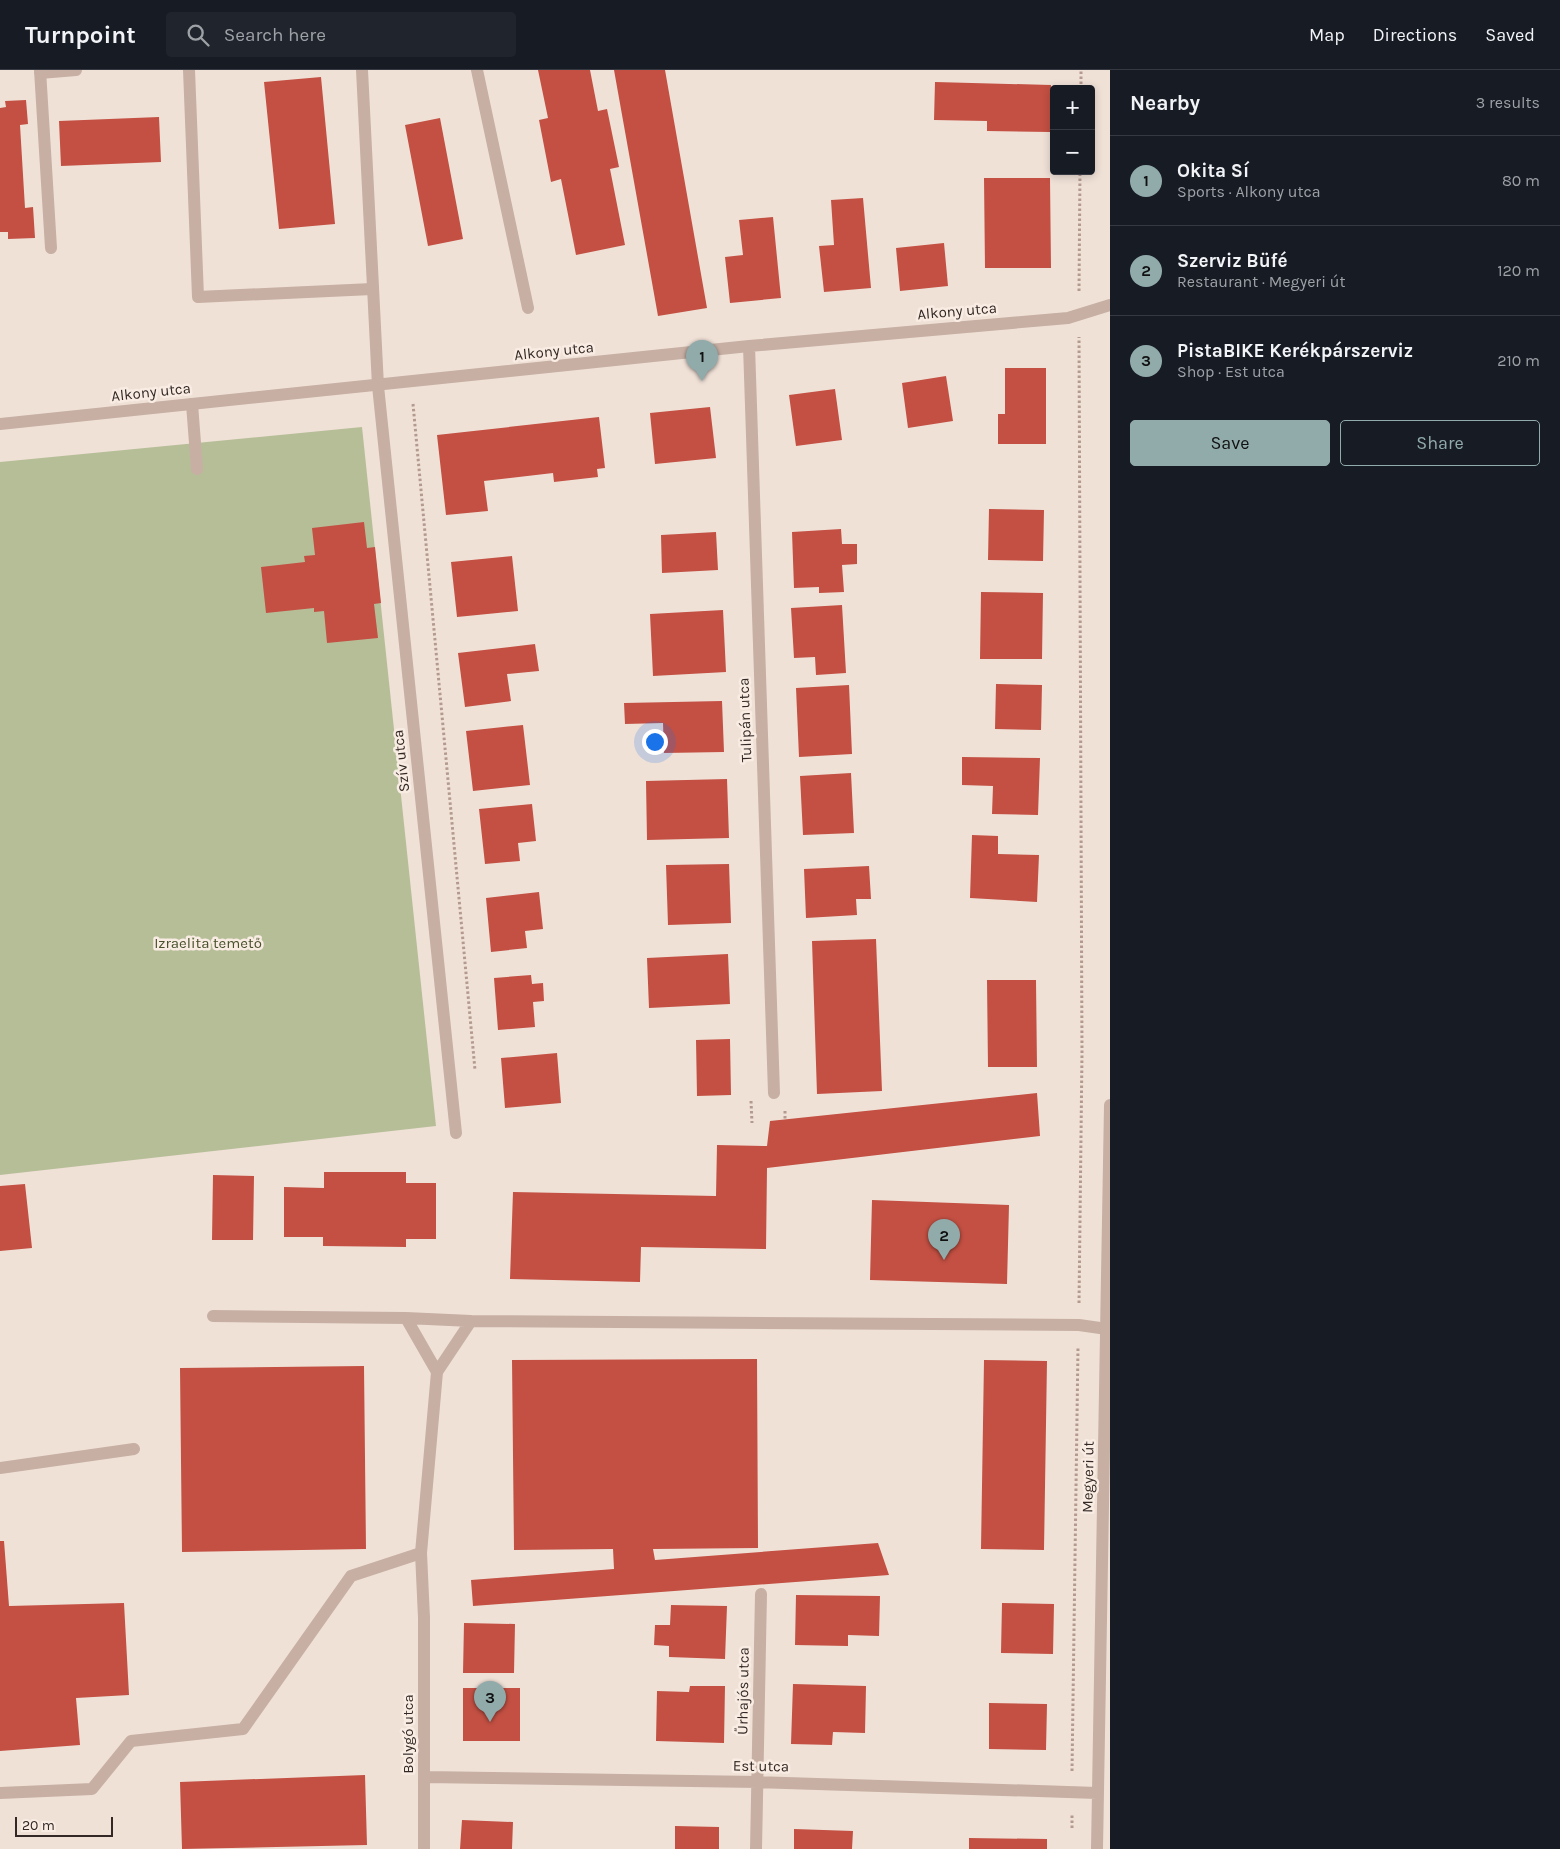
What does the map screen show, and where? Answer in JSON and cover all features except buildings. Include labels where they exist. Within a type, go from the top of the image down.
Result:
[{"type":"street","points":[[51,248],[40,72],[76,70]]},
{"type":"street","points":[[189,70],[198,297],[372,289]]},
{"type":"street","name":"Szív utca","points":[[362,70],[378,386],[456,1133]]},
{"type":"street","points":[[477,70],[528,308]]},
{"type":"street","name":"Alkony utca","points":[[0,424],[749,346],[1068,318],[1110,305]]},
{"type":"street","name":"Tulipán utca","points":[[749,346],[774,1093]]},
{"type":"street","points":[[192,404],[197,469]]},
{"type":"street","name":"Megyeri út","points":[[1097,1849],[1109,1329],[1110,1105]]},
{"type":"street","points":[[213,1316],[1078,1325],[1109,1329]]},
{"type":"street","points":[[406,1318],[437,1372],[470,1320]]},
{"type":"street","name":"Bolygó utca","points":[[424,1849],[424,1618],[421,1553],[437,1372]]},
{"type":"street","points":[[0,1468],[134,1449]]},
{"type":"street","points":[[0,1793],[92,1788],[130,1741],[243,1729],[351,1576],[421,1553]]},
{"type":"street","name":"Űrhajós utca","points":[[756,1849],[761,1594]]},
{"type":"street","name":"Est utca","points":[[425,1777],[758,1782],[1097,1793]]},
{"type":"path","points":[[1081,85],[1082,70]]},
{"type":"path","points":[[1072,1830],[1082,1053],[1080,175]]},
{"type":"path","points":[[413,401],[476,1073]]},
{"type":"green space","name":"Izraelita temető","points":[[362,427],[436,1126],[0,1175],[0,462]]},
{"type":"place","name":"Okita Sí","points":[[702,381]]},
{"type":"place","name":"Szerviz Büfé","points":[[944,1260]]},
{"type":"place","name":"PistaBIKE Kerékpárszerviz","points":[[490,1722]]}]
